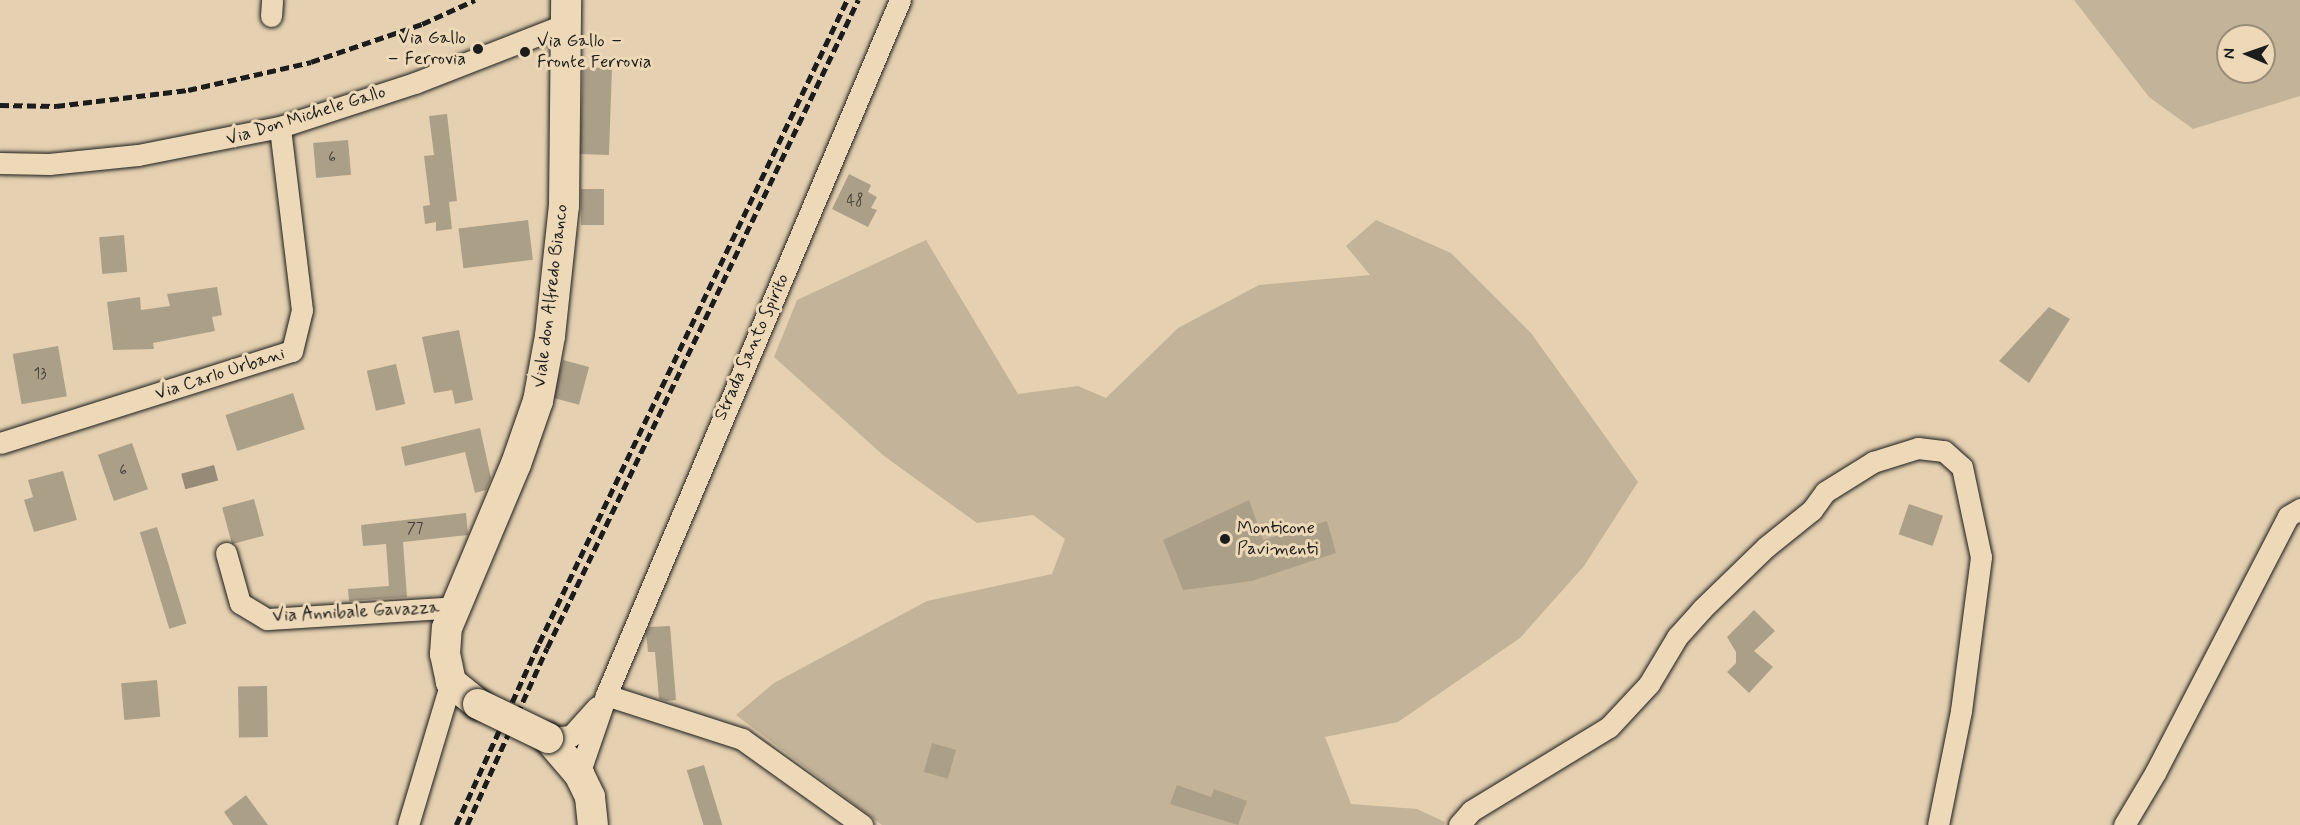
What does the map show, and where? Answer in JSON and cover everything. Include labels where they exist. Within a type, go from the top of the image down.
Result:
[{"type":"street","name":"Strada Santo Spirito","points":[[582,780],[606,694],[900,0]]},
{"type":"street","name":"Via Don Michele Gallo","points":[[0,163],[49,164],[138,155],[280,127],[415,83],[566,12]]},
{"type":"street","name":"Viale don Alfredo Bianco","points":[[408,825],[451,682],[445,654],[447,628],[516,464],[538,401],[546,357],[564,206],[566,12]]},
{"type":"street","name":"Via Carlo Urbani","points":[[0,443],[292,351],[302,310],[280,127]]},
{"type":"street","points":[[1459,825],[1478,806],[1609,727],[1649,684],[1677,637],[1702,609],[1783,532],[1812,510],[1825,492],[1873,462],[1918,448],[1944,451],[1962,466],[1981,557],[1961,711],[1938,825]]},
{"type":"street","points":[[2124,825],[2155,773],[2288,516],[2300,509]]},
{"type":"street","name":"Via Annibale Gavazza","points":[[226,553],[240,603],[267,619],[457,607]]},
{"type":"street","points":[[451,682],[478,704],[548,738],[582,780],[593,825]]},
{"type":"street","name":"Strada Santo Spirito","points":[[548,738],[571,736],[606,694]]},
{"type":"street","points":[[606,694],[742,739],[862,825]]},
{"type":"shaded area","points":[[2074,0],[2300,0],[2300,96],[2193,129],[2149,97]]},
{"type":"shaded area","points":[[1376,220],[1451,253],[1531,333],[1638,482],[1584,566],[1520,638],[1398,722],[1325,737],[1351,804],[1417,809],[1445,822],[1444,825],[882,825],[736,715],[774,683],[927,601],[1052,574],[1065,539],[1033,515],[977,523],[884,456],[774,357],[797,300],[926,240],[1018,394],[1078,386],[1106,398],[1178,328],[1259,285],[1370,275],[1346,246]]},
{"type":"shaded area","points":[[214,465],[218,480],[185,489],[181,474]]},
{"type":"building","points":[[583,67],[612,68],[609,155],[580,154]]},
{"type":"building","points":[[447,114],[457,201],[449,202],[452,229],[436,231],[436,222],[425,224],[423,206],[430,205],[424,156],[434,155],[429,116]]},
{"type":"building","points":[[348,140],[351,175],[316,178],[313,143]]},
{"type":"building","points":[[849,174],[871,185],[868,192],[877,197],[871,208],[877,210],[868,227],[832,209]]},
{"type":"building","points":[[581,189],[604,189],[604,225],[581,225]]},
{"type":"building","points":[[528,220],[533,260],[463,268],[459,229]]},
{"type":"building","points":[[124,235],[127,272],[102,274],[99,237]]},
{"type":"building","points":[[217,287],[222,315],[212,317],[215,331],[153,343],[154,349],[113,350],[107,302],[140,297],[141,310],[170,306],[167,294]]},
{"type":"building","points":[[2049,307],[2070,319],[2029,383],[1999,361]]},
{"type":"building","points":[[459,330],[473,400],[455,404],[452,390],[434,393],[422,337]]},
{"type":"building","points":[[58,346],[67,396],[22,404],[13,354]]},
{"type":"building","points":[[563,360],[589,367],[579,405],[553,398]]},
{"type":"building","points":[[396,364],[405,404],[376,411],[367,371]]},
{"type":"building","points":[[293,393],[305,429],[237,451],[225,415]]},
{"type":"building","points":[[480,428],[491,478],[486,490],[475,493],[465,452],[405,466],[401,447]]},
{"type":"building","points":[[132,443],[148,489],[114,501],[98,455]]},
{"type":"building","points":[[63,471],[77,520],[34,532],[24,500],[33,497],[28,480]]},
{"type":"building","points":[[254,499],[264,536],[232,544],[222,508]]},
{"type":"building","name":"Monticone Pavimenti","points":[[1249,500],[1263,540],[1327,521],[1336,553],[1252,581],[1183,590],[1163,540]]},
{"type":"building","points":[[1909,504],[1943,516],[1933,546],[1899,534]]},
{"type":"building","points":[[466,513],[468,535],[403,542],[407,597],[349,601],[348,589],[389,586],[386,544],[363,546],[361,525]]},
{"type":"building","points":[[157,527],[187,624],[169,629],[140,532]]},
{"type":"building","points":[[1754,610],[1775,631],[1754,651],[1773,667],[1749,693],[1727,672],[1736,663],[1736,652],[1727,637]]},
{"type":"building","points":[[670,626],[676,700],[667,701],[659,699],[655,652],[648,652],[646,633],[649,627]]},
{"type":"building","points":[[157,680],[160,717],[124,720],[121,683]]},
{"type":"building","points":[[267,686],[268,737],[239,737],[238,687]]},
{"type":"building","points":[[932,743],[956,750],[948,779],[924,772]]},
{"type":"building","points":[[704,765],[722,825],[704,825],[687,770]]},
{"type":"building","points":[[1177,785],[1211,797],[1214,789],[1247,801],[1238,825],[1170,804]]},
{"type":"building","points":[[246,795],[268,825],[233,825],[224,812]]},
{"type":"railway","points":[[0,105],[56,106],[188,90],[311,62],[422,24],[475,0]]},
{"type":"railway","points":[[456,825],[539,643],[847,0]]},
{"type":"railway","points":[[467,825],[547,648],[858,0]]},
{"type":"place","name":"Via Gallo – Ferrovia","points":[[478,49]]},
{"type":"place","name":"Via Gallo – Fronte Ferrovia","points":[[525,52]]},
{"type":"place","name":"Monticone Pavimenti","points":[[1225,539]]}]
